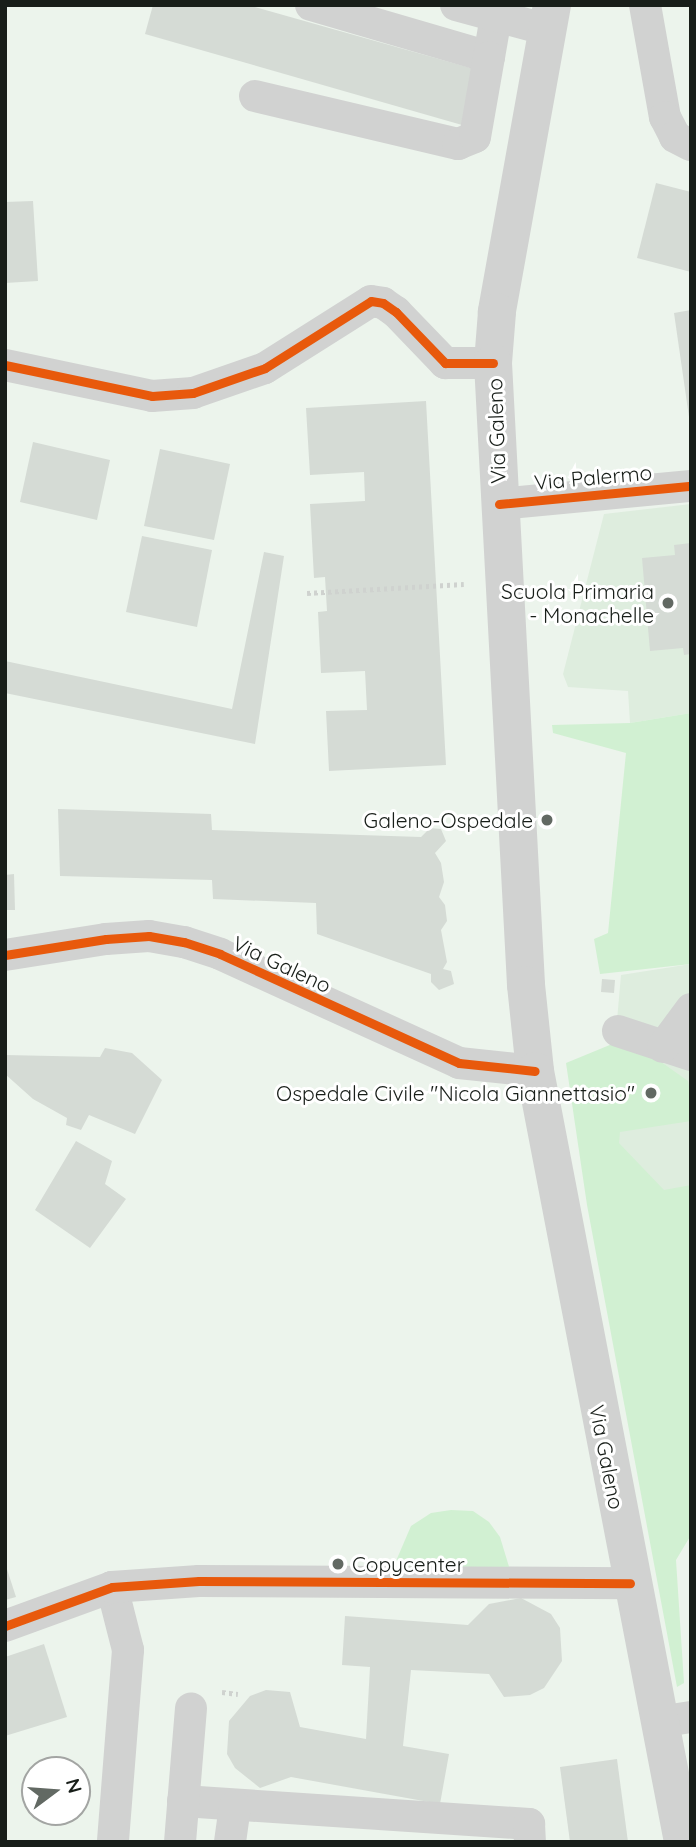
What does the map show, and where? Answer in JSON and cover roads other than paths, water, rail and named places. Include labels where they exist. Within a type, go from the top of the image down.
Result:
[{"type":"main road","name":"Via Galeno","points":[[550,18],[497,312],[493,363],[526,985],[535,1071],[630,1583],[675,1719],[683,1842]]},
{"type":"street","points":[[311,5],[489,57]]},
{"type":"street","points":[[456,5],[550,18]]},
{"type":"street","points":[[645,5],[665,117],[675,137],[691,145]]},
{"type":"street","points":[[671,5],[672,62],[691,138]]},
{"type":"street","points":[[255,96],[458,144],[475,136],[497,11]]},
{"type":"street","points":[[5,365],[152,396],[193,393],[265,368],[371,301],[396,312],[445,363],[493,363]]},
{"type":"street","name":"Via Palermo","points":[[499,504],[691,486]]},
{"type":"street","name":"Via Galeno","points":[[5,955],[106,939],[149,936],[184,942],[220,954],[459,1063],[535,1071]]},
{"type":"street","points":[[618,1031],[677,1051],[691,1009]]},
{"type":"street","points":[[5,1626],[112,1587],[199,1581],[630,1583]]},
{"type":"street","points":[[112,1587],[128,1650],[113,1842]]},
{"type":"street","points":[[180,1842],[191,1708]]},
{"type":"street","points":[[183,1801],[529,1824],[530,1842]]},
{"type":"street","points":[[230,1842],[235,1806]]},
{"type":"place","name":"Scuola Primaria - Monachelle","points":[[668,603]]},
{"type":"place","name":"Galeno-Ospedale","points":[[547,820]]},
{"type":"place","name":"Ospedale Civile \"Nicola Giannettasio\"","points":[[651,1093]]},
{"type":"place","name":"Copycenter","points":[[338,1564]]}]
